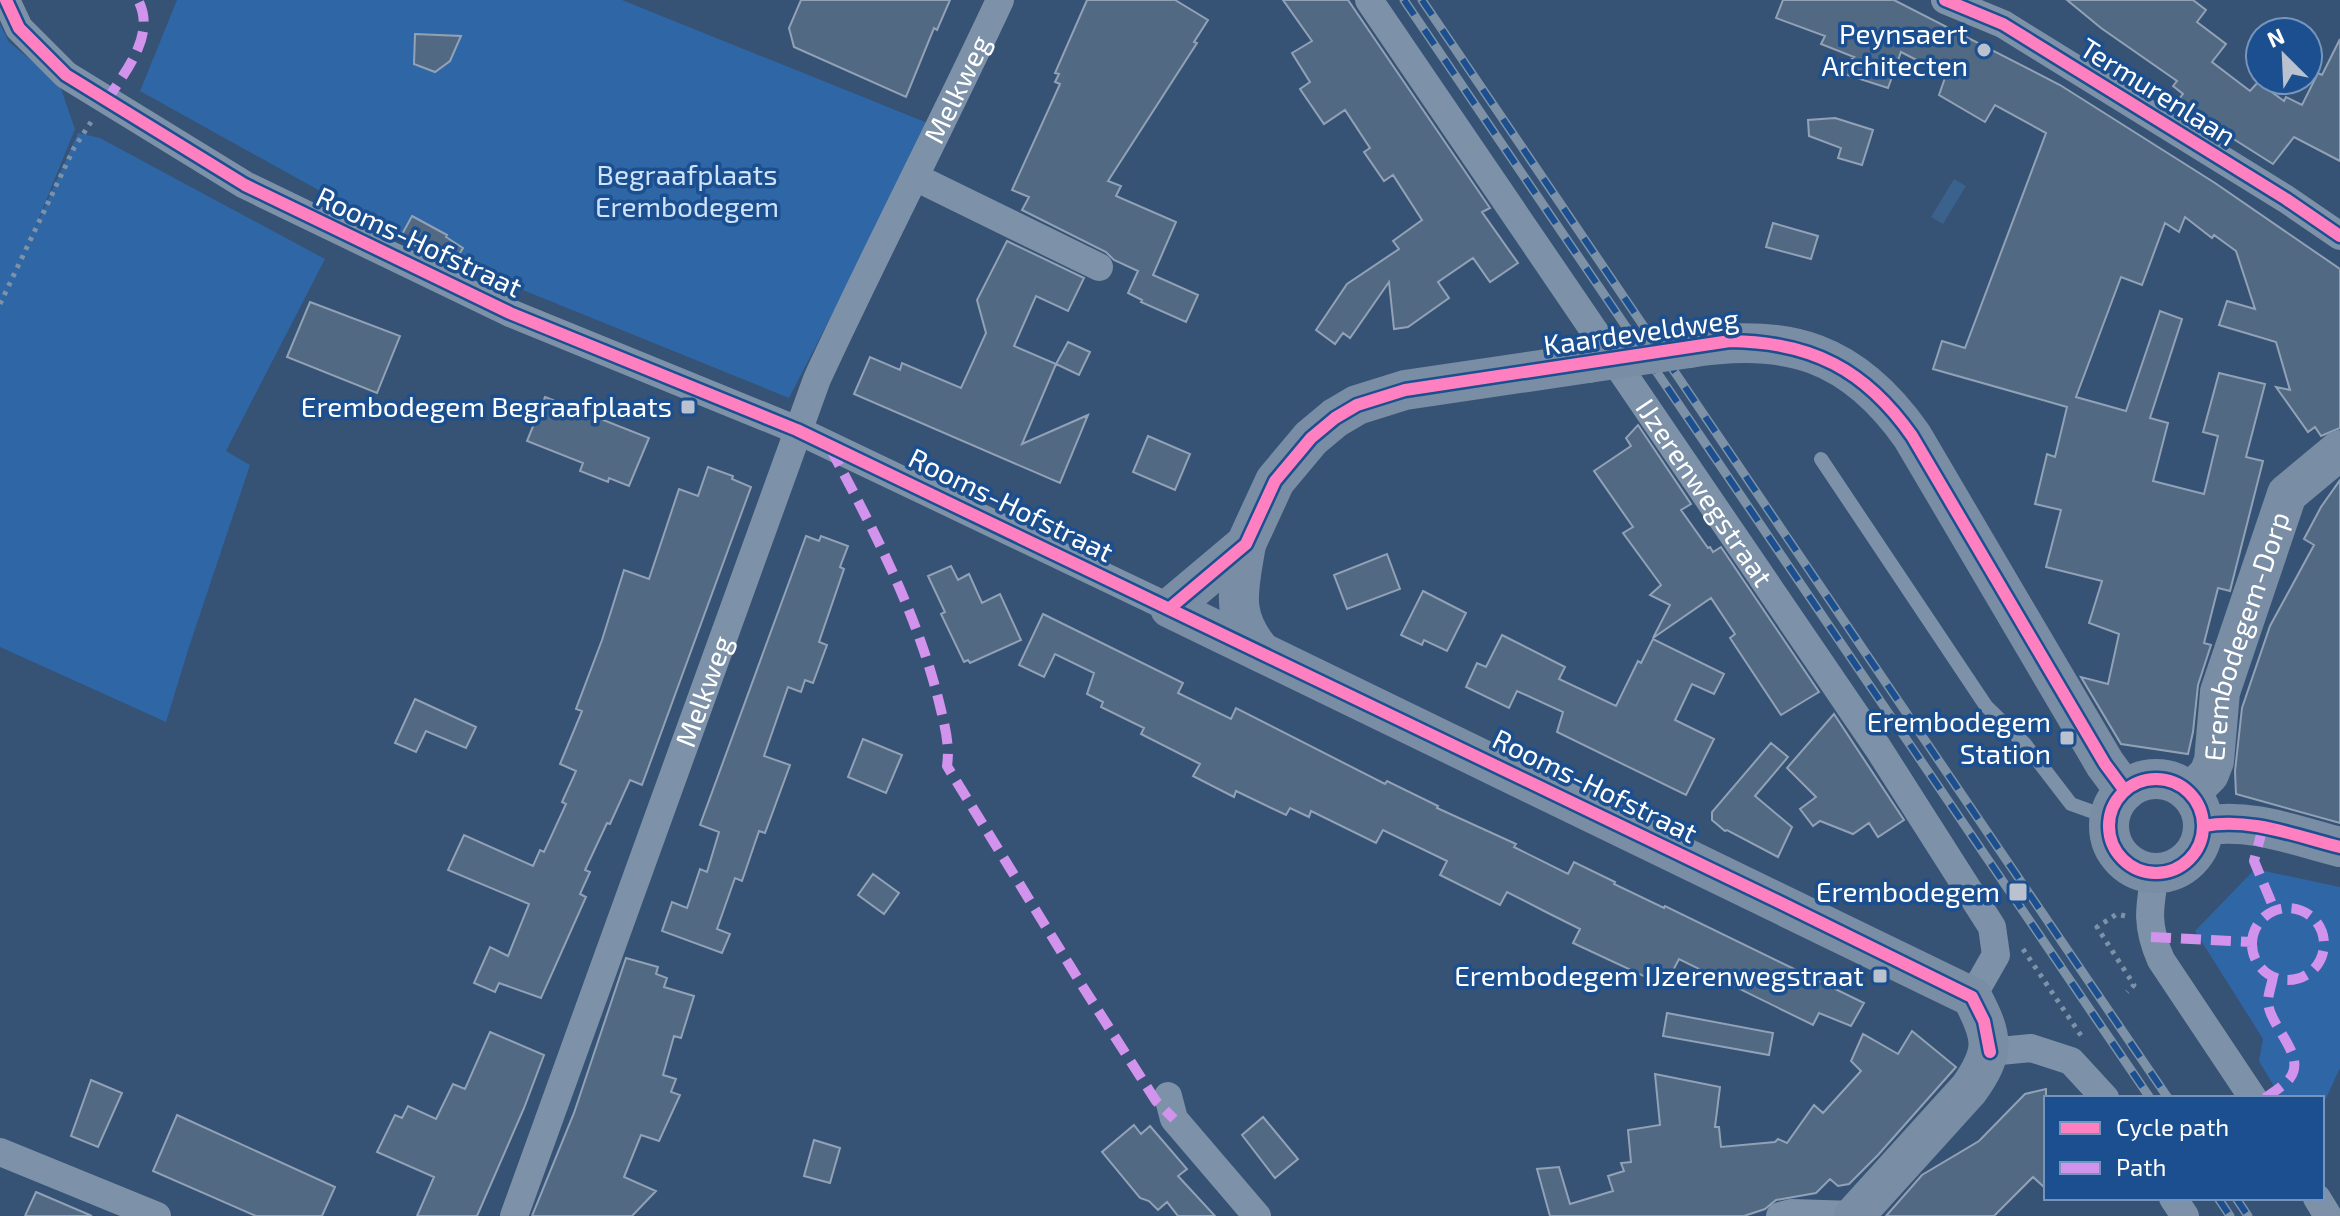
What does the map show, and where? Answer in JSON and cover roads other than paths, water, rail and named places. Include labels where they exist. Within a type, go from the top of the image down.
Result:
[{"type":"street","name":"Rooms-Hofstraat","points":[[6,0],[19,28],[66,75],[245,185],[510,313],[797,430],[1972,997]]},
{"type":"street","name":"Melkweg","points":[[514,1216],[817,379],[870,264],[944,122],[1000,0]]},
{"type":"street","name":"IJzerenwegstraat","points":[[1369,0],[1844,697],[1992,927],[1996,955],[1972,997]]},
{"type":"street","name":"Termurenlaan","points":[[1945,0],[2003,24],[2286,199],[2340,236]]},
{"type":"street","name":"Melkweg","points":[[915,177],[1099,267]]},
{"type":"street","name":"Kaardeveldweg","points":[[1170,608],[1246,544],[1275,481],[1311,438],[1357,405],[1405,390],[1730,341],[1789,346],[1841,366],[1893,409],[1912,436],[2105,764],[2117,804]]},
{"type":"street","name":"Erembodegem-Dorp","points":[[2197,809],[2214,761],[2220,692],[2287,494],[2340,450]]},
{"type":"street","points":[[1246,544],[1237,599],[1238,611],[1247,636],[1261,652]]},
{"type":"street","points":[[2197,809],[2198,848],[2187,862],[2171,871],[2155,874],[2138,870],[2124,862],[2115,850],[2109,831],[2117,804],[2142,781],[2159,779],[2177,784],[2197,809],[2220,823],[2248,823],[2340,847]]},
{"type":"street","points":[[2155,874],[2148,919],[2151,937],[2161,960],[2252,1096]]},
{"type":"street","points":[[1780,1216],[1791,1213],[1855,1215],[1969,1089],[1990,1052],[1984,1021],[1972,997]]},
{"type":"street","points":[[1990,1052],[2031,1048],[2071,1061],[2103,1096]]},
{"type":"street","points":[[1168,1096],[1174,1119],[1257,1216]]},
{"type":"street","points":[[0,1152],[157,1216]]},
{"type":"lane","points":[[1821,459],[1986,706],[2025,744],[2071,804],[2117,804]]},
{"type":"railway","points":[[1404,0],[2149,1096]]},
{"type":"railway","points":[[1422,0],[2167,1096]]},
{"type":"railway","points":[[2219,1200],[2230,1216]]},
{"type":"railway","points":[[2237,1200],[2248,1216]]},
{"type":"place","name":"Peynsaert Architecten","points":[[1984,50]]},
{"type":"place","name":"Erembodegem Begraafplaats","points":[[688,407]]},
{"type":"place","name":"Erembodegem Station","points":[[2067,738]]},
{"type":"place","name":"Erembodegem","points":[[2018,892]]},
{"type":"place","name":"Erembodegem IJzerenwegstraat","points":[[1880,976]]},
{"type":"park label","name":"Begraafplaats Erembodegem","points":[[687,191]]}]
